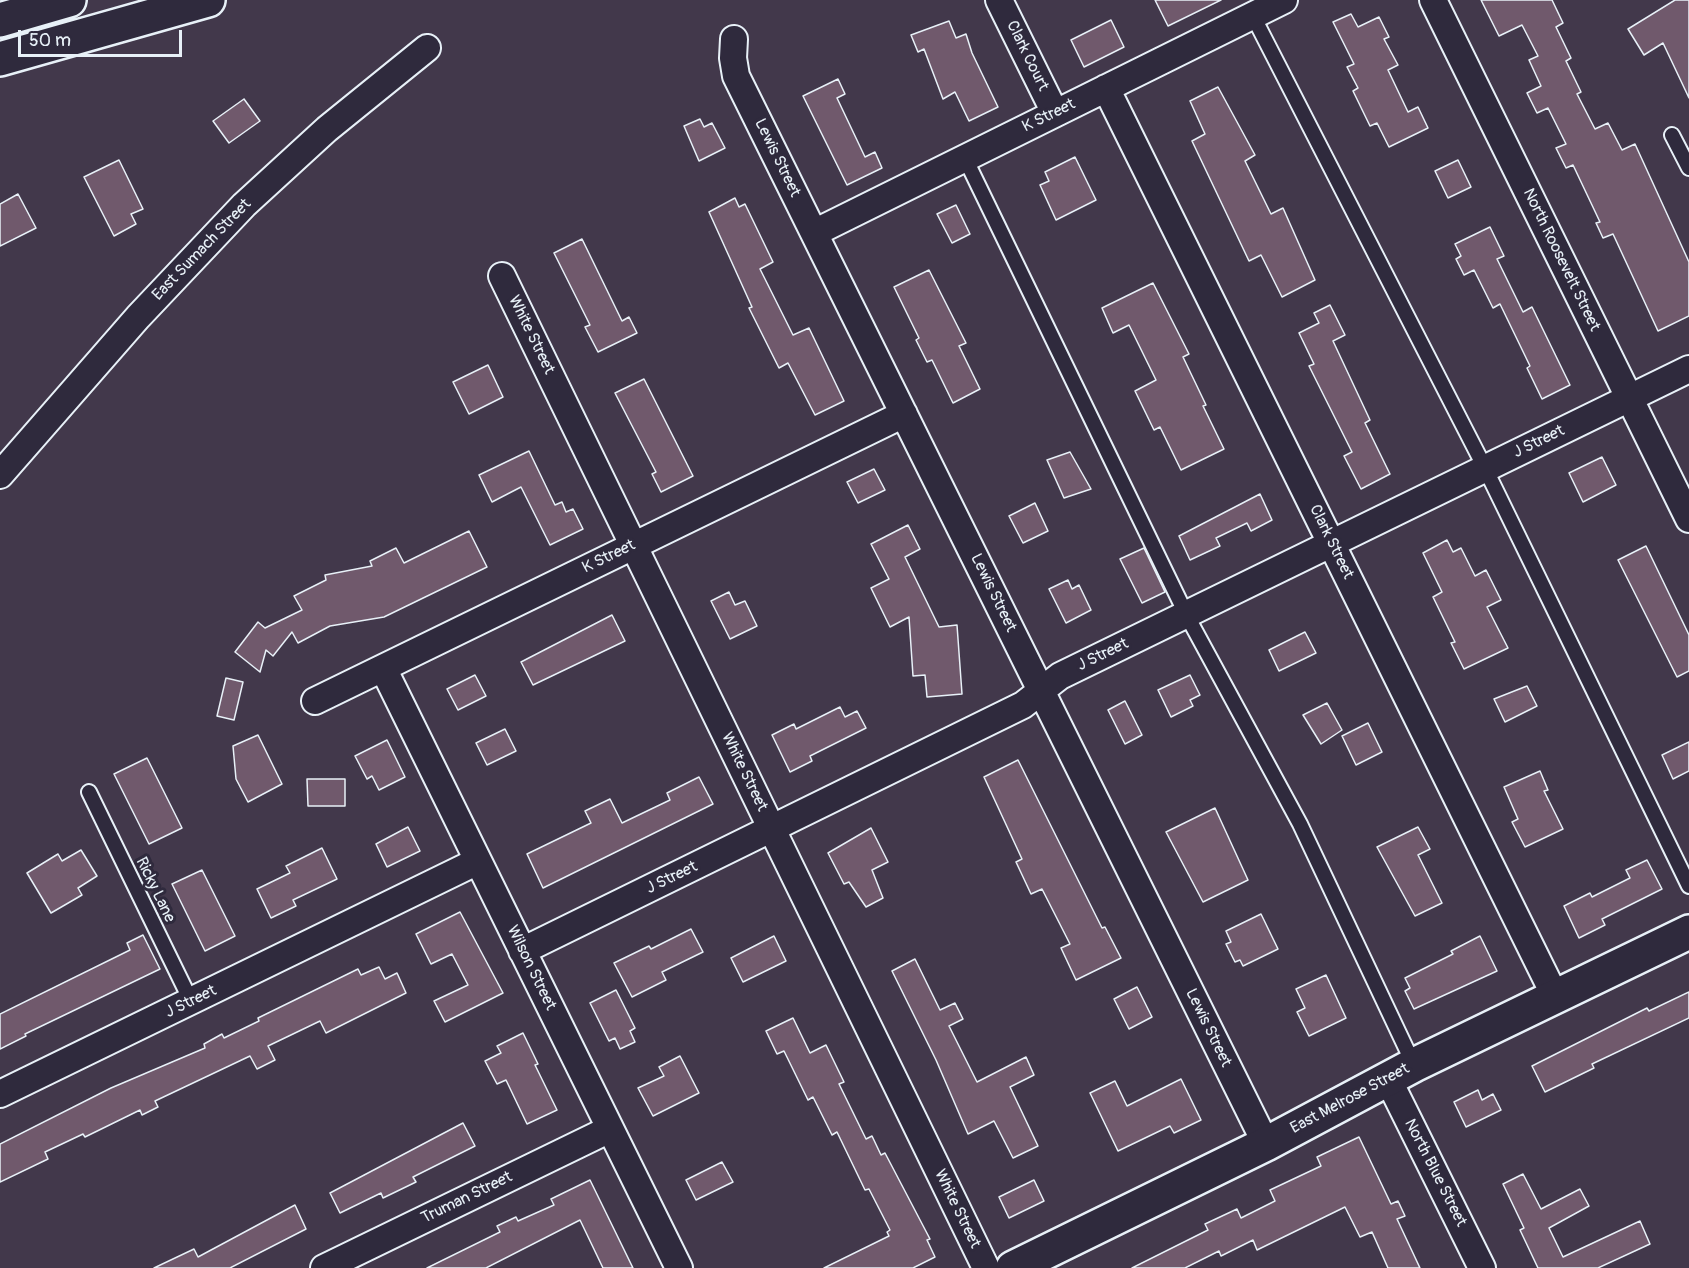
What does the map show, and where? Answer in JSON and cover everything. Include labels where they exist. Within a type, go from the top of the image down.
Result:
[{"type":"main road","points":[[0,20],[69,0]]},
{"type":"main road","points":[[0,59],[208,0]]},
{"type":"main road","name":"East Melrose Street","points":[[1013,1268],[1266,1144],[1401,1072],[1689,932]]},
{"type":"street","name":"Clark Court","points":[[999,0],[1054,113]]},
{"type":"street","name":"North Roosevelt Street","points":[[1433,0],[1689,519]]},
{"type":"street","name":"K Street","points":[[814,233],[1266,6]]},
{"type":"street","name":"Lewis Street","points":[[735,39],[733,58],[736,76],[1266,1144]]},
{"type":"street","name":"East Sumach Street","points":[[0,475],[138,317],[244,205],[327,129],[427,48]]},
{"type":"street","name":"Clark Street","points":[[1106,87],[1555,996]]},
{"type":"street","name":"White Street","points":[[502,276],[986,1268]]},
{"type":"street","name":"J Street","points":[[522,951],[1023,705],[1060,676],[1689,369]]},
{"type":"street","name":"K Street","points":[[315,700],[904,414]]},
{"type":"street","name":"Wilson Street","points":[[383,668],[680,1268]]},
{"type":"street","name":"J Street","points":[[0,1094],[478,861]]},
{"type":"street","name":"North Blue Street","points":[[1401,1072],[1482,1268]]},
{"type":"street","name":"Truman Street","points":[[324,1268],[610,1129]]},
{"type":"lane","points":[[1266,6],[1485,468],[1689,886]]},
{"type":"lane","points":[[1672,135],[1689,168]]},
{"type":"lane","points":[[965,158],[1186,614],[1300,824],[1401,1072]]},
{"type":"lane","name":"Ricky Lane","points":[[89,792],[191,1001]]},
{"type":"building","points":[[1155,0],[1221,0],[1168,26]]},
{"type":"building","points":[[1481,0],[1552,0],[1563,23],[1556,27],[1571,58],[1566,61],[1581,92],[1577,94],[1595,129],[1608,123],[1622,150],[1635,144],[1689,262],[1689,316],[1658,331],[1613,234],[1603,238],[1596,223],[1600,222],[1573,165],[1566,168],[1556,148],[1566,144],[1548,108],[1537,113],[1527,93],[1541,86],[1529,60],[1538,56],[1522,25],[1499,36]]},
{"type":"building","points":[[1675,0],[1689,0],[1689,98],[1663,43],[1644,55],[1628,29]]},
{"type":"building","points":[[1351,14],[1358,27],[1379,17],[1389,37],[1384,39],[1398,65],[1388,70],[1408,112],[1418,107],[1428,128],[1389,147],[1377,123],[1370,126],[1353,91],[1358,88],[1347,67],[1354,64],[1333,22]]},
{"type":"building","points":[[1111,20],[1124,47],[1084,67],[1071,40]]},
{"type":"building","points":[[949,21],[956,38],[966,34],[972,53],[998,107],[969,121],[955,92],[943,99],[924,49],[918,52],[911,35]]},
{"type":"building","points":[[838,79],[845,94],[837,98],[865,157],[875,152],[882,168],[847,185],[803,96]]},
{"type":"building","points":[[1218,87],[1255,155],[1245,161],[1271,214],[1283,208],[1315,280],[1282,297],[1261,255],[1249,261],[1192,141],[1205,134],[1190,101]]},
{"type":"building","points":[[244,99],[260,121],[229,143],[213,121]]},
{"type":"building","points":[[700,119],[704,127],[712,123],[725,148],[699,161],[684,126]]},
{"type":"building","points":[[1075,157],[1096,200],[1056,220],[1040,185],[1049,181],[1045,172]]},
{"type":"building","points":[[119,160],[143,209],[131,214],[136,224],[114,236],[84,177]]},
{"type":"building","points":[[1458,160],[1471,187],[1448,198],[1435,171]]},
{"type":"building","points":[[18,194],[36,228],[0,246],[0,204]]},
{"type":"building","points":[[735,198],[739,207],[745,204],[773,262],[760,269],[793,335],[809,328],[844,401],[815,415],[788,363],[779,368],[749,308],[752,307],[709,212]]},
{"type":"building","points":[[956,205],[970,234],[952,243],[937,214]]},
{"type":"building","points":[[1490,227],[1504,256],[1497,259],[1523,312],[1532,307],[1570,385],[1542,399],[1527,368],[1530,366],[1500,304],[1493,308],[1474,270],[1464,275],[1456,259],[1461,256],[1455,244]]},
{"type":"building","points":[[582,239],[622,321],[629,317],[637,333],[598,352],[585,327],[590,325],[554,253]]},
{"type":"building","points":[[929,270],[966,343],[959,346],[980,389],[953,403],[932,360],[927,362],[916,340],[919,338],[894,287]]},
{"type":"building","points":[[1153,283],[1189,354],[1183,357],[1224,449],[1181,470],[1160,427],[1154,430],[1135,391],[1156,380],[1129,325],[1113,333],[1102,308]]},
{"type":"building","points":[[1330,305],[1345,335],[1333,341],[1370,420],[1365,423],[1390,474],[1361,489],[1344,456],[1352,452],[1309,366],[1314,364],[1299,333],[1319,323],[1314,313]]},
{"type":"building","points":[[488,365],[503,397],[469,414],[453,382]]},
{"type":"building","points":[[644,379],[693,476],[661,492],[652,474],[656,472],[615,393]]},
{"type":"building","points":[[529,451],[555,505],[562,502],[566,512],[573,509],[583,529],[550,545],[521,487],[492,502],[479,475]]},
{"type":"building","points":[[1070,452],[1091,489],[1064,498],[1047,460]]},
{"type":"building","points":[[1602,457],[1616,485],[1583,502],[1569,473]]},
{"type":"building","points":[[874,469],[885,490],[858,503],[847,482]]},
{"type":"building","points":[[1260,494],[1272,520],[1251,531],[1247,523],[1216,538],[1220,546],[1190,560],[1179,536]]},
{"type":"building","points":[[1035,503],[1048,531],[1023,543],[1009,516]]},
{"type":"building","points":[[908,525],[920,549],[905,557],[939,627],[957,625],[962,694],[927,697],[925,675],[913,676],[909,617],[890,627],[871,588],[889,579],[871,544]]},
{"type":"building","points":[[469,531],[487,567],[384,617],[330,626],[298,643],[292,632],[273,656],[266,650],[260,672],[235,652],[258,622],[265,628],[302,610],[294,596],[326,580],[325,575],[372,566],[370,561],[396,548],[404,563]]},
{"type":"building","points":[[1447,540],[1453,552],[1461,548],[1475,576],[1486,570],[1501,600],[1487,607],[1508,648],[1464,669],[1451,643],[1455,642],[1433,597],[1442,592],[1423,553]]},
{"type":"building","points":[[1646,546],[1689,635],[1689,671],[1677,677],[1618,560]]},
{"type":"building","points":[[1144,548],[1165,592],[1142,603],[1120,559]]},
{"type":"building","points":[[1068,580],[1072,589],[1079,585],[1091,610],[1066,623],[1049,589]]},
{"type":"building","points":[[729,592],[735,605],[745,601],[757,626],[730,639],[711,601]]},
{"type":"building","points":[[612,615],[625,641],[533,685],[521,662]]},
{"type":"building","points":[[1305,632],[1316,653],[1279,671],[1269,650]]},
{"type":"building","points":[[475,675],[486,696],[458,710],[447,689]]},
{"type":"building","points":[[1190,675],[1200,695],[1190,700],[1193,706],[1171,717],[1158,690]]},
{"type":"building","points":[[226,678],[243,682],[234,720],[217,716]]},
{"type":"building","points":[[1527,686],[1537,706],[1505,722],[1494,699]]},
{"type":"building","points":[[1125,701],[1142,735],[1125,744],[1108,710]]},
{"type":"building","points":[[1327,703],[1342,730],[1321,744],[1303,715]]},
{"type":"building","points":[[840,707],[845,717],[857,711],[866,728],[810,756],[812,761],[790,772],[772,735],[794,724],[796,729]]},
{"type":"building","points":[[1368,723],[1382,752],[1356,765],[1342,736]]},
{"type":"building","points":[[505,729],[516,751],[487,765],[476,743]]},
{"type":"building","points":[[258,735],[282,784],[248,802],[236,779],[233,746]]},
{"type":"building","points":[[387,740],[405,777],[379,790],[372,776],[367,779],[355,756]]},
{"type":"building","points":[[1689,742],[1689,771],[1673,779],[1662,755]]},
{"type":"building","points":[[147,758],[182,828],[149,844],[114,774]]},
{"type":"building","points":[[1018,760],[1102,928],[1105,927],[1121,958],[1076,980],[1061,948],[1070,944],[1042,889],[1031,894],[1016,862],[1022,859],[984,777]]},
{"type":"building","points":[[1540,771],[1548,790],[1544,791],[1563,829],[1525,847],[1512,822],[1518,819],[1504,787]]},
{"type":"building","points":[[699,777],[713,804],[543,888],[527,854],[591,823],[585,811],[610,799],[622,823],[670,800],[667,793]]},
{"type":"building","points":[[307,779],[345,779],[345,806],[308,806]]},
{"type":"building","points":[[1215,808],[1248,880],[1203,902],[1166,832]]},
{"type":"building","points":[[408,827],[420,851],[387,867],[376,844]]},
{"type":"building","points":[[1418,827],[1430,849],[1418,855],[1442,903],[1415,916],[1377,847]]},
{"type":"building","points":[[871,828],[888,862],[872,870],[883,898],[866,907],[849,882],[844,884],[828,853]]},
{"type":"building","points":[[322,848],[337,879],[293,900],[296,906],[271,918],[257,889],[290,873],[286,866]]},
{"type":"building","points":[[81,850],[97,876],[78,888],[82,895],[51,913],[27,873],[58,854],[62,861]]},
{"type":"building","points":[[1647,860],[1662,889],[1602,919],[1605,925],[1579,938],[1564,906],[1590,893],[1592,897],[1630,878],[1626,870]]},
{"type":"building","points":[[202,870],[235,936],[205,951],[172,884]]},
{"type":"building","points":[[460,912],[503,993],[445,1022],[434,1001],[468,985],[452,954],[431,964],[416,934]]},
{"type":"building","points":[[1261,914],[1278,949],[1243,966],[1240,960],[1235,962],[1226,944],[1231,942],[1226,931]]},
{"type":"building","points":[[691,929],[703,952],[662,972],[666,980],[632,997],[614,963],[649,946],[651,949]]},
{"type":"building","points":[[143,935],[160,969],[25,1034],[26,1036],[0,1049],[0,1014],[130,950],[127,943]]},
{"type":"building","points":[[774,936],[786,961],[743,982],[731,958]]},
{"type":"building","points":[[1480,936],[1497,971],[1414,1009],[1405,991],[1410,988],[1405,978],[1453,954],[1451,951]]},
{"type":"building","points":[[915,959],[940,1010],[955,1003],[963,1019],[949,1026],[977,1082],[1026,1057],[1034,1075],[1010,1087],[1038,1146],[1013,1158],[994,1121],[968,1134],[936,1060],[892,971]]},
{"type":"building","points":[[379,967],[385,979],[397,973],[406,993],[326,1033],[320,1021],[268,1046],[275,1060],[257,1069],[250,1056],[155,1101],[158,1107],[142,1115],[140,1110],[85,1137],[83,1134],[45,1152],[48,1159],[0,1182],[0,1144],[111,1088],[205,1048],[204,1044],[222,1034],[224,1038],[259,1021],[258,1018],[358,969],[361,975]]},
{"type":"building","points":[[1326,975],[1346,1018],[1309,1036],[1297,1012],[1305,1008],[1296,989]]},
{"type":"building","points":[[1137,987],[1152,1017],[1129,1029],[1114,999]]},
{"type":"building","points":[[616,990],[635,1028],[630,1031],[635,1042],[620,1049],[615,1038],[609,1041],[590,1003]]},
{"type":"building","points":[[1689,992],[1689,1018],[1592,1064],[1594,1068],[1545,1092],[1532,1066],[1647,1008],[1649,1011]]},
{"type":"building","points":[[793,1018],[810,1053],[826,1045],[844,1082],[839,1084],[866,1139],[872,1136],[881,1155],[885,1153],[930,1239],[927,1240],[935,1257],[913,1268],[824,1268],[889,1236],[887,1232],[890,1230],[869,1189],[865,1190],[837,1132],[832,1135],[813,1097],[808,1100],[784,1051],[777,1054],[766,1031]]},
{"type":"building","points":[[523,1033],[538,1064],[535,1065],[557,1110],[527,1124],[506,1080],[497,1084],[485,1061],[501,1053],[497,1046]]},
{"type":"building","points":[[680,1056],[699,1093],[653,1116],[638,1088],[664,1076],[659,1067]]},
{"type":"building","points":[[1181,1079],[1201,1120],[1174,1133],[1170,1126],[1118,1151],[1090,1093],[1115,1081],[1127,1106]]},
{"type":"building","points":[[1478,1090],[1482,1100],[1493,1094],[1501,1110],[1466,1127],[1454,1102]]},
{"type":"building","points":[[463,1123],[475,1146],[413,1177],[416,1182],[383,1198],[381,1193],[340,1213],[330,1193]]},
{"type":"building","points":[[1359,1137],[1391,1204],[1398,1201],[1405,1216],[1397,1219],[1420,1268],[1388,1268],[1372,1232],[1360,1237],[1345,1207],[1257,1250],[1253,1240],[1221,1256],[1219,1251],[1185,1268],[1132,1268],[1208,1230],[1205,1224],[1237,1209],[1241,1218],[1275,1201],[1270,1190],[1321,1166],[1317,1157]]},
{"type":"building","points":[[722,1162],[733,1182],[696,1200],[686,1180]]},
{"type":"building","points":[[1523,1174],[1541,1209],[1580,1189],[1589,1206],[1549,1228],[1563,1257],[1640,1221],[1650,1244],[1598,1268],[1538,1268],[1520,1230],[1524,1228],[1503,1184]]},
{"type":"building","points":[[590,1180],[633,1268],[603,1268],[580,1220],[486,1268],[427,1268],[500,1232],[497,1226],[516,1217],[518,1221],[554,1205],[551,1199]]},
{"type":"building","points":[[1034,1180],[1044,1201],[1009,1218],[999,1197]]},
{"type":"building","points":[[295,1205],[306,1229],[230,1268],[154,1268],[194,1249],[198,1257]]}]
